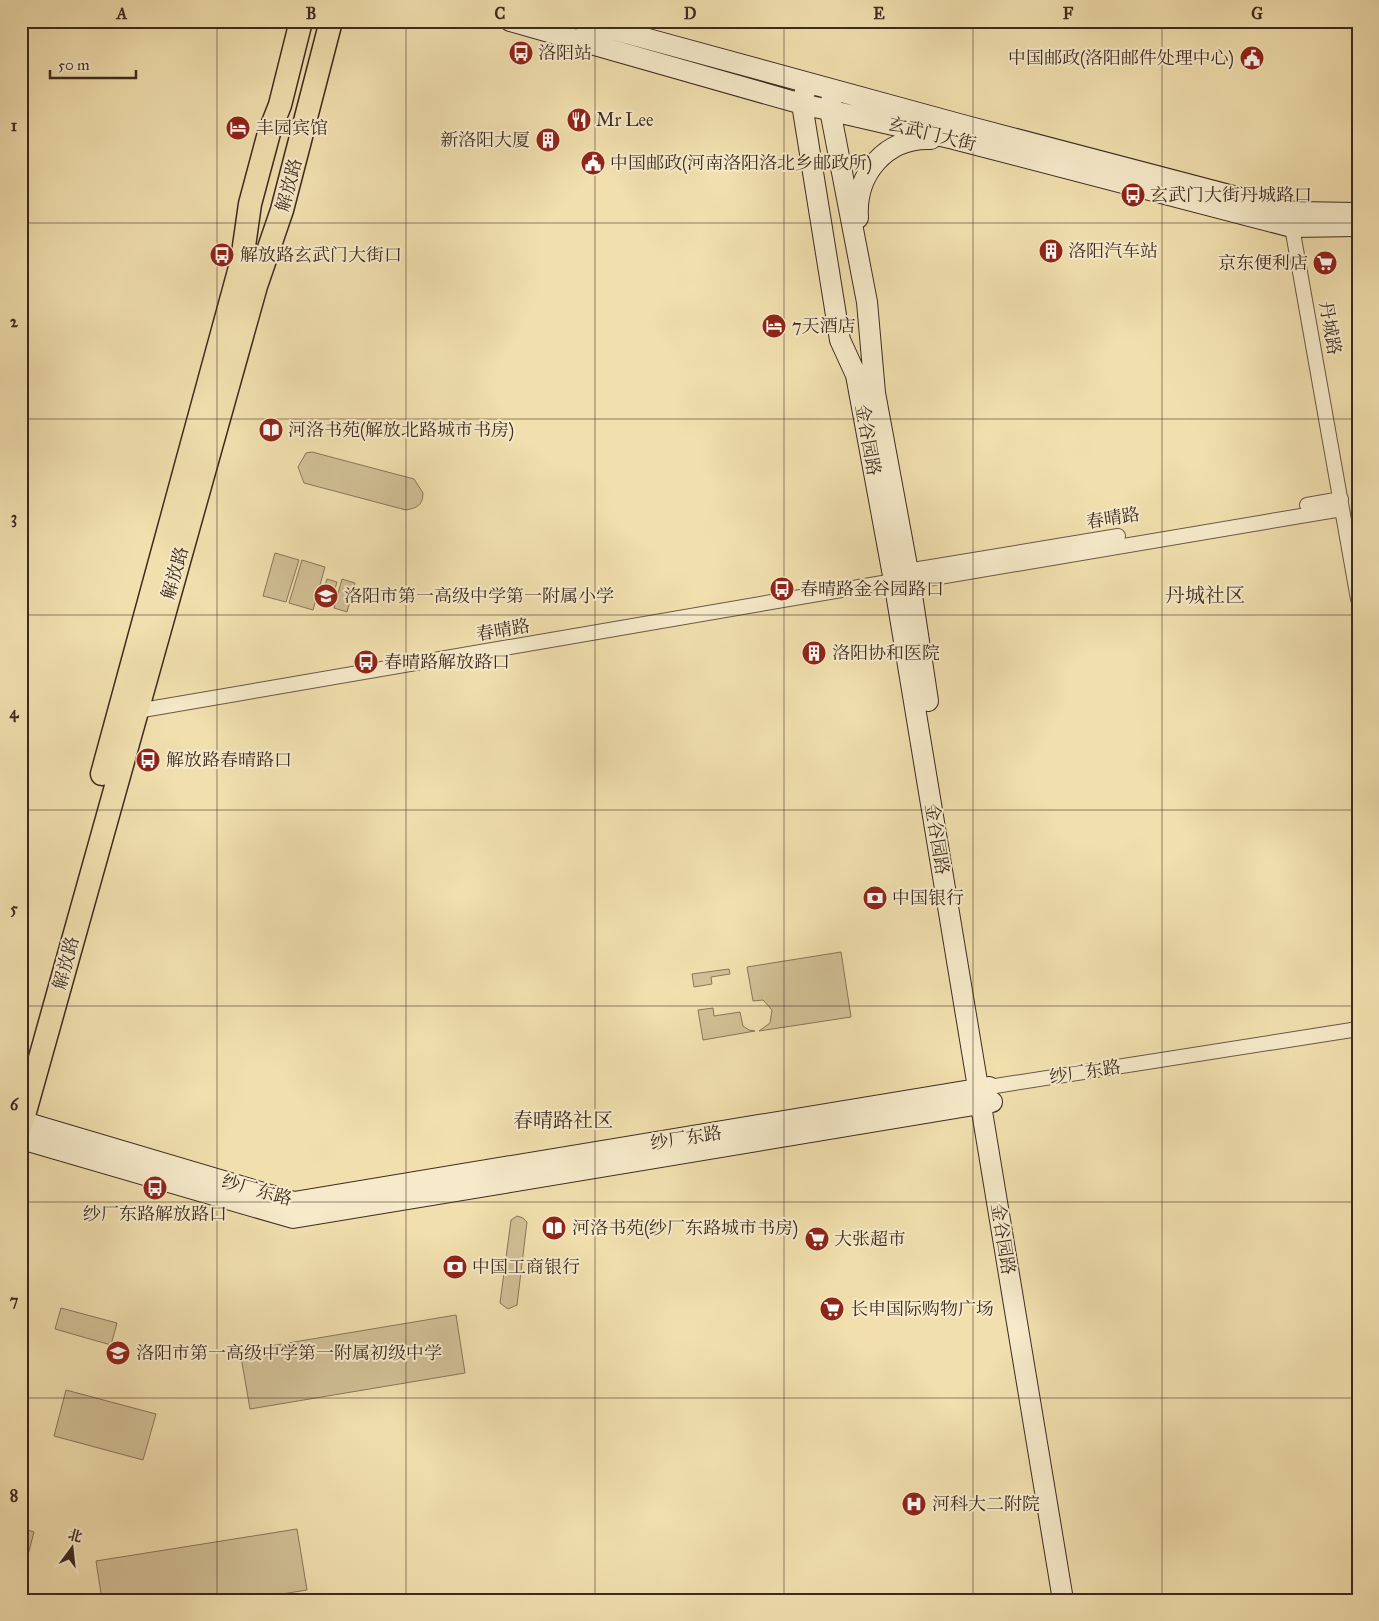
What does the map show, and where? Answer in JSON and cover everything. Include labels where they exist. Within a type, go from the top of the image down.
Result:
[{"type":"main road","name":"解放路","points":[[22,1127],[242,260],[250,204],[269,133],[280,105],[301,21]]},
{"type":"main road","name":"解放路","points":[[21,1073],[127,711],[256,286],[282,210],[331,21]]},
{"type":"main road","name":"玄武门大街","points":[[510,21],[802,104],[1293,219],[1358,226]]},
{"type":"main road","name":"玄武门大街","points":[[582,21],[1293,219],[1358,213]]},
{"type":"main road","name":"金谷园路","points":[[807,83],[802,104],[840,340],[856,375],[903,578]]},
{"type":"main road","name":"金谷园路","points":[[834,90],[830,110],[868,302],[875,393],[1063,1600]]},
{"type":"main road","points":[[862,267],[857,202],[867,173],[883,153],[913,138],[954,139]]},
{"type":"main road","name":"金谷园路","points":[[985,1096],[1070,1600]]},
{"type":"main road","name":"纱厂东路","points":[[22,1127],[294,1202],[985,1096]]},
{"type":"street","name":"丹城路","points":[[1293,219],[1358,599]]},
{"type":"street","name":"春晴路","points":[[127,711],[1342,504]]},
{"type":"street","name":"纱厂东路","points":[[985,1096],[1358,1029]]},
{"type":"shaded area","points":[[312,452],[414,479],[423,493],[421,503],[416,507],[406,510],[304,483],[298,467],[306,453]]},
{"type":"shaded area","points":[[275,553],[299,560],[286,602],[263,596]]},
{"type":"shaded area","points":[[302,560],[325,567],[313,610],[289,603]]},
{"type":"shaded area","points":[[327,579],[337,582],[331,602],[321,599]]},
{"type":"shaded area","points":[[342,579],[355,583],[347,612],[334,608]]},
{"type":"shaded area","points":[[841,952],[851,1017],[759,1031],[770,1023],[772,1010],[763,1000],[753,1001],[747,967]]},
{"type":"shaded area","points":[[729,969],[730,974],[711,977],[712,984],[694,987],[692,974]]},
{"type":"shaded area","points":[[713,1008],[714,1016],[740,1012],[743,1026],[755,1031],[703,1040],[698,1010]]},
{"type":"shaded area","points":[[517,1216],[527,1222],[517,1305],[508,1309],[500,1303],[511,1220]]},
{"type":"shaded area","points":[[61,1308],[117,1323],[111,1345],[55,1329]]},
{"type":"shaded area","points":[[456,1315],[465,1373],[250,1409],[240,1351]]},
{"type":"shaded area","points":[[66,1390],[156,1414],[143,1460],[54,1436]]},
{"type":"shaded area","points":[[21,1528],[34,1532],[23,1574],[21,1574]]},
{"type":"shaded area","points":[[297,1529],[307,1590],[244,1600],[102,1600],[96,1561]]},
{"type":"place","name":"洛阳站","points":[[521,53]]},
{"type":"place","name":"中国邮政(洛阳邮件处理中心)","points":[[1252,58]]},
{"type":"place","name":"Mr Lee","points":[[579,120]]},
{"type":"place","name":"丰园宾馆","points":[[238,128]]},
{"type":"place","name":"新洛阳大厦","points":[[548,140]]},
{"type":"place","name":"中国邮政(河南洛阳洛北乡邮政所)","points":[[593,163]]},
{"type":"place","name":"玄武门大街丹城路口","points":[[1133,195]]},
{"type":"place","name":"洛阳汽车站","points":[[1051,251]]},
{"type":"place","name":"解放路玄武门大街口","points":[[222,255]]},
{"type":"place","name":"京东便利店","points":[[1325,263]]},
{"type":"place","name":"7天酒店","points":[[774,326]]},
{"type":"place","name":"河洛书苑(解放北路城市书房)","points":[[271,430]]},
{"type":"place","name":"春晴路金谷园路口","points":[[782,589]]},
{"type":"place","name":"洛阳市第一高级中学第一附属小学","points":[[326,596]]},
{"type":"place","name":"洛阳协和医院","points":[[814,653]]},
{"type":"place","name":"春晴路解放路口","points":[[366,662]]},
{"type":"place","name":"解放路春晴路口","points":[[148,760]]},
{"type":"place","name":"中国银行","points":[[875,898]]},
{"type":"place","name":"纱厂东路解放路口","points":[[155,1188]]},
{"type":"place","name":"河洛书苑(纱厂东路城市书房)","points":[[554,1228]]},
{"type":"place","name":"大张超市","points":[[817,1239]]},
{"type":"place","name":"中国工商银行","points":[[455,1267]]},
{"type":"place","name":"长申国际购物广场","points":[[832,1309]]},
{"type":"place","name":"洛阳市第一高级中学第一附属初级中学","points":[[118,1353]]},
{"type":"place","name":"河科大二附院","points":[[914,1504]]},
{"type":"district","name":"丹城社区","points":[[1205,595]]},
{"type":"district","name":"春晴路社区","points":[[563,1120]]}]
